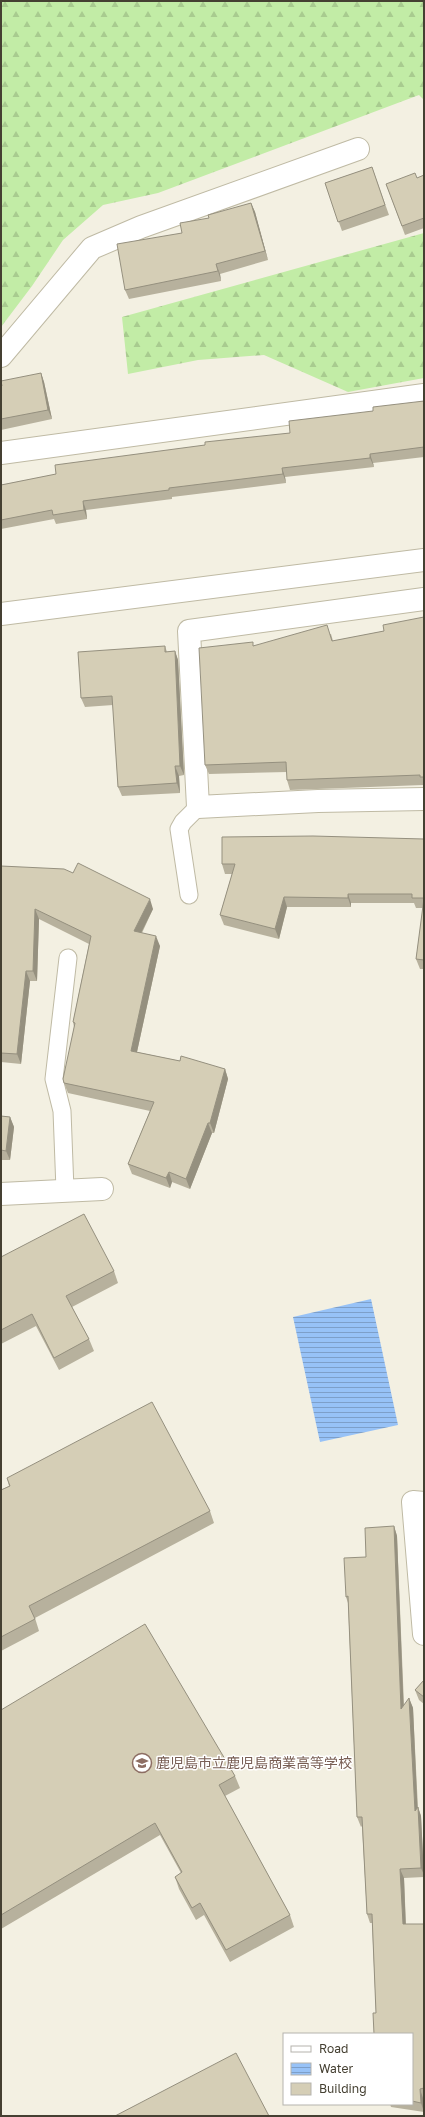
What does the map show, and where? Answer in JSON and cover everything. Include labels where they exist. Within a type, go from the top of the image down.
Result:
[{"type":"street","points":[[1,356],[92,248],[141,227],[358,149]]},
{"type":"street","points":[[1,453],[424,395]]},
{"type":"street","points":[[1,614],[424,560]]},
{"type":"street","points":[[424,599],[189,631],[198,807],[318,801],[424,799]]},
{"type":"street","points":[[1,1194],[102,1188]]},
{"type":"street","points":[[424,1503],[413,1502],[424,1628]]},
{"type":"lane","points":[[189,895],[179,829],[183,822],[198,807]]},
{"type":"lane","points":[[65,1190],[62,1111],[54,1079],[68,958]]},
{"type":"green space","points":[[1,1],[424,1],[424,100],[419,95],[158,193],[103,205],[63,240],[32,286],[1,327]]},
{"type":"green space","points":[[424,233],[424,378],[348,392],[264,355],[198,360],[128,374],[122,317]]},
{"type":"water","points":[[371,1299],[398,1425],[320,1442],[293,1317]]},
{"type":"building","points":[[372,167],[385,205],[338,222],[325,183]]},
{"type":"building","points":[[415,173],[417,178],[424,175],[424,218],[402,226],[386,184]]},
{"type":"building","points":[[251,203],[265,251],[216,264],[218,271],[125,290],[117,244],[182,233],[180,223],[209,218],[208,215]]},
{"type":"building","points":[[41,373],[48,410],[1,419],[1,381]]},
{"type":"building","points":[[424,401],[424,447],[370,454],[370,458],[282,468],[283,474],[169,488],[169,490],[83,501],[84,510],[53,515],[52,510],[1,520],[1,485],[56,474],[55,465],[205,445],[205,442],[290,433],[289,421],[373,411],[373,407]]},
{"type":"building","points":[[424,617],[424,777],[420,777],[420,775],[287,780],[286,762],[205,765],[199,648],[253,642],[253,646],[327,625],[332,641],[384,631],[383,625]]},
{"type":"building","points":[[165,646],[165,652],[175,651],[180,766],[175,766],[177,783],[118,787],[112,696],[81,698],[78,652]]},
{"type":"building","points":[[313,836],[424,839],[424,898],[412,898],[412,894],[348,894],[348,898],[284,897],[275,929],[220,915],[235,864],[222,864],[222,837]]},
{"type":"building","points":[[78,863],[150,899],[134,931],[156,936],[131,1051],[180,1061],[181,1056],[225,1069],[210,1123],[208,1123],[186,1179],[169,1172],[166,1178],[128,1164],[154,1102],[64,1083],[63,1079],[75,1023],[73,1022],[91,936],[35,909],[33,971],[26,971],[17,1054],[1,1053],[1,866],[64,869],[73,873]]},
{"type":"building","points":[[424,898],[424,960],[416,959]]},
{"type":"building","points":[[1,1116],[10,1117],[6,1151],[1,1150]]},
{"type":"building","points":[[84,1214],[114,1271],[66,1296],[89,1339],[54,1358],[32,1314],[1,1330],[1,1257]]},
{"type":"building","points":[[152,1402],[210,1511],[29,1606],[35,1619],[1,1637],[1,1490],[10,1486],[7,1478]]},
{"type":"building","points":[[394,1526],[401,1709],[409,1698],[415,1811],[418,1807],[421,1868],[400,1869],[403,1924],[424,1924],[424,2088],[420,2089],[421,2103],[413,2101],[413,2033],[374,2033],[373,2013],[376,2013],[372,1914],[367,1914],[362,1817],[357,1817],[348,1596],[346,1597],[344,1558],[366,1557],[365,1528]]},
{"type":"building","points":[[145,1624],[235,1776],[219,1785],[290,1915],[226,1950],[200,1903],[192,1908],[175,1877],[182,1872],[155,1823],[1,1915],[1,1710]]},
{"type":"building","points":[[424,1680],[424,1697],[415,1690]]},
{"type":"building","points":[[236,2053],[269,2116],[115,2116]]},
{"type":"place","name":"鹿児島市立鹿児島商業高等学校","points":[[142,1763]]}]
